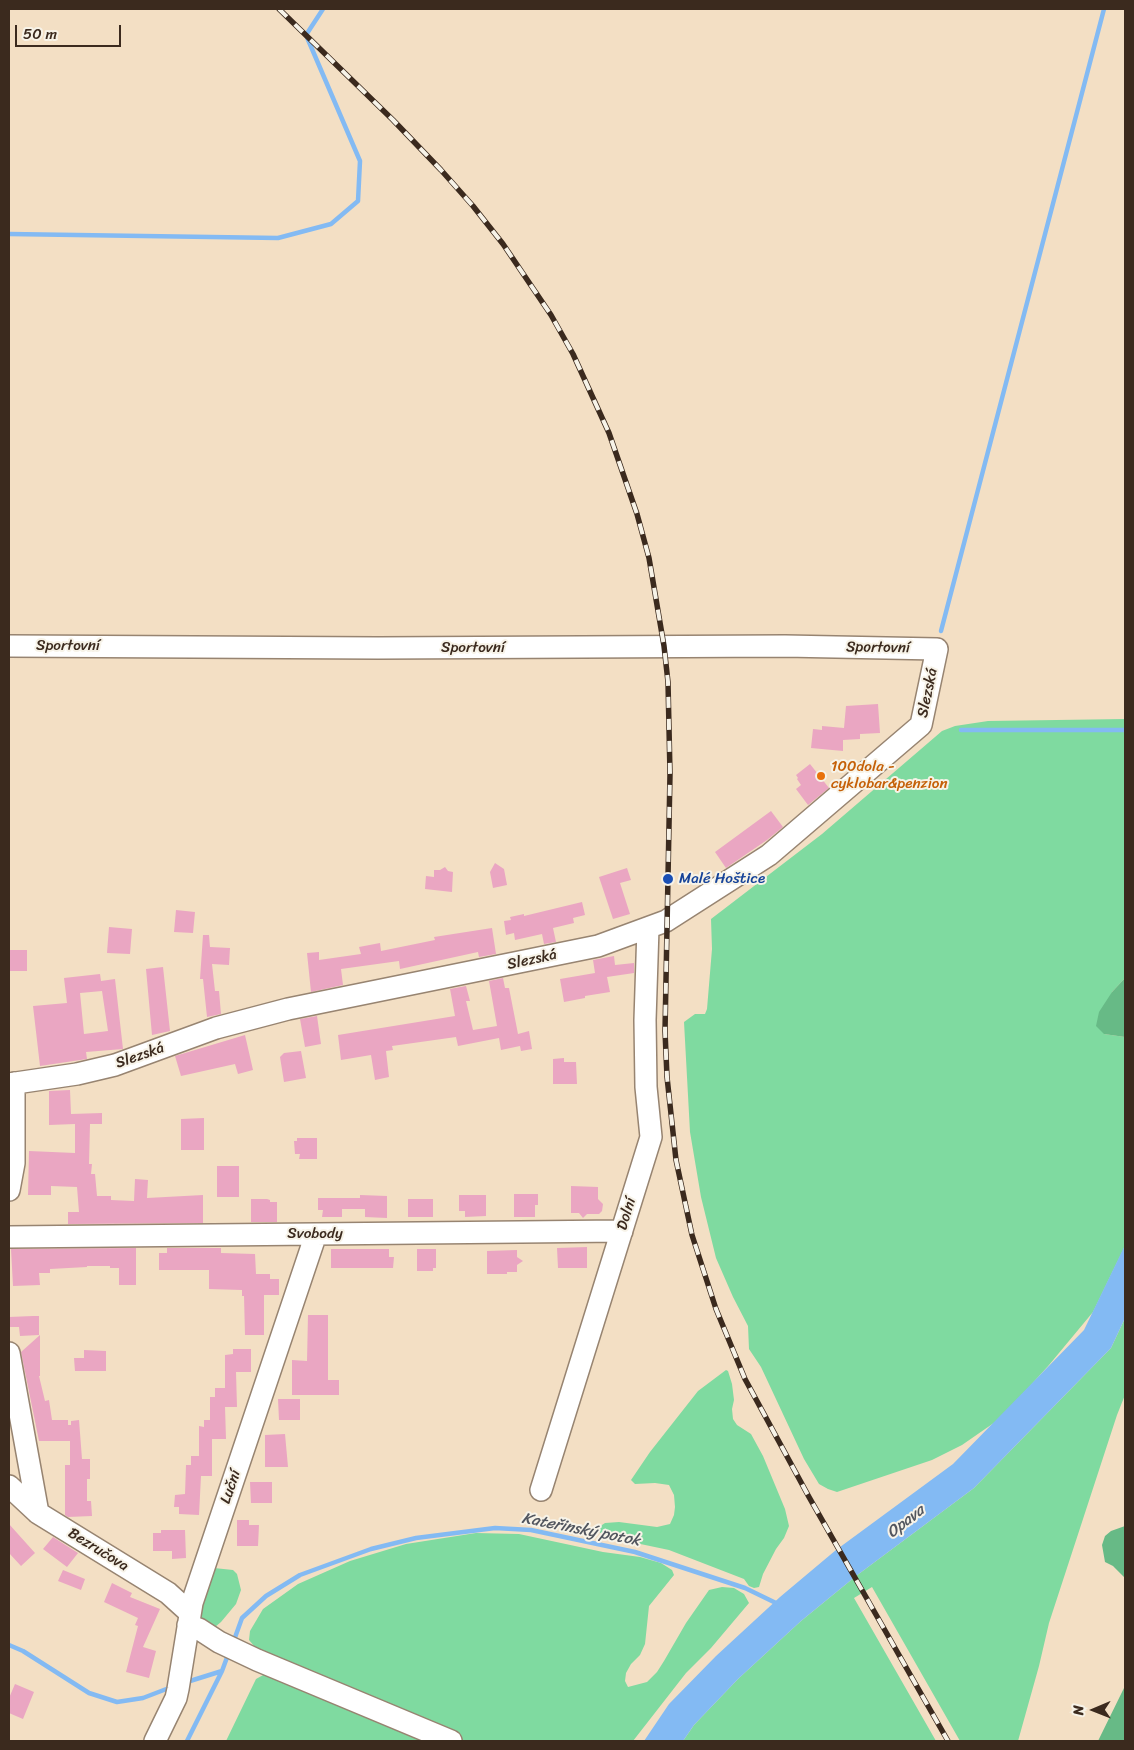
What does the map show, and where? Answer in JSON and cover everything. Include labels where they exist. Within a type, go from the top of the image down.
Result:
[{"type":"street","name":"Sportovní","points":[[9,646],[378,648],[786,646],[937,649]]},
{"type":"street","name":"Slezská","points":[[11,1084],[77,1074],[115,1065],[216,1028],[261,1015],[598,946],[666,921],[769,855],[920,725],[937,649]]},
{"type":"street","name":"Dolní","points":[[541,1490],[651,1137],[646,1087],[645,1020],[648,928]]},
{"type":"street","points":[[9,1190],[14,1163],[11,1084]]},
{"type":"street","name":"Svobody","points":[[9,1236],[622,1232]]},
{"type":"street","name":"Luční","points":[[155,1741],[176,1698],[183,1665],[188,1619],[316,1234]]},
{"type":"street","points":[[9,1353],[38,1513]]},
{"type":"street","name":"Bezručova","points":[[9,1486],[38,1513],[168,1593],[188,1619],[219,1642],[451,1741]]},
{"type":"green space","points":[[1125,719],[1125,978],[1112,992],[1104,1034],[1125,1037],[1125,1246],[1093,1312],[1049,1365],[1001,1418],[962,1445],[932,1460],[837,1492],[828,1489],[819,1484],[804,1459],[761,1367],[749,1349],[748,1326],[716,1258],[701,1197],[690,1132],[684,1022],[695,1014],[705,1014],[707,1009],[712,949],[711,919],[822,834],[942,731],[955,726],[988,721]]},
{"type":"green space","points":[[1125,978],[1125,1037],[1104,1034],[1096,1026],[1099,1012],[1112,992]]},
{"type":"green space","points":[[1125,1318],[1125,1395],[1049,1623],[1018,1741],[960,1741],[872,1587],[854,1598],[936,1741],[683,1741],[694,1725],[738,1679],[801,1621],[856,1576],[974,1488],[1111,1348]]},
{"type":"green space","points":[[726,1370],[732,1384],[734,1400],[732,1409],[733,1419],[737,1425],[751,1434],[763,1456],[785,1509],[789,1526],[763,1574],[759,1587],[754,1588],[749,1586],[744,1579],[669,1550],[607,1537],[599,1532],[599,1527],[605,1523],[619,1522],[657,1527],[670,1524],[675,1507],[674,1495],[669,1485],[655,1483],[635,1484],[631,1480],[650,1452],[698,1391]]},
{"type":"green space","points":[[1125,1526],[1125,1578],[1113,1566],[1105,1562],[1102,1545],[1105,1536],[1111,1531]]},
{"type":"green space","points":[[476,1533],[519,1534],[603,1552],[640,1557],[661,1563],[672,1570],[674,1575],[649,1606],[645,1644],[640,1655],[631,1664],[626,1673],[625,1681],[628,1687],[647,1682],[657,1672],[686,1623],[709,1590],[722,1587],[734,1588],[744,1594],[749,1603],[711,1648],[686,1673],[633,1741],[463,1741],[344,1693],[260,1653],[249,1640],[250,1631],[263,1609],[298,1584],[350,1561],[406,1544]]},
{"type":"green space","points":[[214,1568],[233,1570],[237,1574],[241,1590],[236,1604],[221,1622],[215,1627],[211,1627],[202,1619],[201,1612]]},
{"type":"green space","points":[[265,1674],[439,1741],[226,1741],[256,1679]]},
{"type":"green space","points":[[1125,1677],[1125,1741],[1098,1741],[1124,1688]]},
{"type":"water","name":"Opava","points":[[1125,1245],[1125,1318],[1111,1348],[974,1488],[856,1576],[801,1621],[738,1679],[694,1725],[683,1741],[644,1741],[669,1704],[716,1656],[780,1597],[836,1550],[953,1464],[1084,1330]]},
{"type":"building","points":[[878,704],[880,733],[860,734],[860,739],[843,740],[843,751],[811,748],[813,729],[822,730],[822,726],[844,728],[846,706]]},
{"type":"building","points":[[810,764],[829,788],[808,805],[796,789],[801,785],[796,775]]},
{"type":"building","points":[[771,811],[783,827],[726,868],[715,852]]},
{"type":"building","points":[[495,863],[504,869],[507,885],[493,888],[490,872]]},
{"type":"building","points":[[445,867],[448,871],[453,872],[452,892],[425,889],[426,876],[434,877],[434,870],[440,870]]},
{"type":"building","points":[[627,868],[631,880],[620,883],[630,914],[613,919],[599,877]]},
{"type":"building","points":[[582,902],[585,915],[573,918],[574,923],[553,928],[556,942],[544,944],[542,934],[515,940],[514,933],[506,935],[504,921],[511,920],[510,917],[524,914],[524,916]]},
{"type":"building","points":[[176,910],[195,912],[193,933],[174,932]]},
{"type":"building","points":[[109,927],[132,929],[130,954],[107,953]]},
{"type":"building","points":[[492,928],[496,954],[479,957],[478,952],[400,969],[399,961],[341,969],[343,985],[311,992],[307,953],[319,952],[319,960],[361,954],[359,947],[380,943],[381,951],[435,940],[434,937]]},
{"type":"building","points":[[203,935],[209,935],[210,947],[230,948],[229,965],[212,964],[215,991],[219,991],[221,1014],[207,1017],[203,979],[200,979]]},
{"type":"building","points":[[9,950],[27,950],[27,971],[9,971]]},
{"type":"building","points":[[614,956],[615,965],[634,963],[634,973],[607,977],[610,992],[564,1002],[560,979],[595,973],[593,960]]},
{"type":"building","points":[[163,967],[170,1031],[152,1035],[146,969]]},
{"type":"building","points":[[100,974],[101,981],[115,979],[123,1049],[86,1052],[87,1059],[40,1066],[33,1006],[67,1003],[64,978]],"holes":[[[102,991],[108,1031],[84,1034],[80,993]]]},
{"type":"building","points":[[503,978],[505,988],[509,988],[518,1034],[529,1031],[532,1049],[521,1051],[520,1046],[501,1050],[499,1038],[458,1046],[456,1037],[392,1046],[393,1050],[386,1051],[389,1077],[375,1080],[371,1055],[341,1060],[338,1035],[455,1016],[450,989],[466,986],[470,1001],[466,1001],[473,1030],[497,1026],[489,981]]},
{"type":"building","points":[[317,1016],[321,1044],[305,1047],[300,1019]]},
{"type":"building","points":[[245,1035],[253,1070],[238,1074],[235,1064],[181,1076],[175,1056]]},
{"type":"building","points":[[301,1051],[306,1078],[284,1082],[280,1057],[284,1053]]},
{"type":"building","points":[[564,1058],[564,1062],[576,1062],[577,1084],[553,1084],[553,1059]]},
{"type":"building","points":[[70,1090],[71,1114],[102,1113],[102,1124],[90,1124],[89,1164],[92,1164],[91,1174],[95,1174],[97,1196],[111,1196],[111,1200],[134,1201],[135,1179],[148,1180],[147,1198],[203,1195],[203,1223],[68,1224],[68,1212],[79,1212],[77,1187],[51,1186],[51,1195],[28,1195],[29,1151],[75,1153],[75,1124],[49,1125],[49,1091]]},
{"type":"building","points":[[204,1118],[204,1150],[181,1150],[181,1119]]},
{"type":"building","points":[[297,1138],[317,1138],[317,1159],[299,1159],[300,1154],[295,1154],[294,1141],[297,1141]]},
{"type":"building","points":[[217,1166],[239,1166],[239,1197],[217,1197]]},
{"type":"building","points":[[571,1186],[598,1187],[598,1199],[603,1204],[602,1211],[599,1214],[587,1214],[583,1218],[579,1213],[571,1213]]},
{"type":"building","points":[[514,1194],[538,1194],[538,1205],[535,1205],[535,1217],[514,1217]]},
{"type":"building","points":[[360,1195],[387,1196],[387,1218],[365,1217],[365,1209],[342,1209],[342,1217],[322,1217],[323,1210],[318,1210],[318,1198],[360,1198]]},
{"type":"building","points":[[459,1195],[486,1195],[486,1216],[465,1217],[465,1211],[459,1211]]},
{"type":"building","points":[[251,1199],[267,1199],[270,1202],[277,1202],[277,1222],[251,1222]]},
{"type":"building","points":[[408,1199],[433,1199],[433,1217],[408,1217]]},
{"type":"building","points":[[587,1247],[587,1268],[558,1268],[557,1248]]},
{"type":"building","points":[[136,1248],[136,1285],[119,1285],[119,1268],[87,1266],[50,1269],[50,1273],[39,1273],[40,1285],[13,1286],[11,1249]]},
{"type":"building","points":[[167,1248],[221,1248],[221,1253],[255,1254],[256,1274],[270,1274],[270,1279],[279,1279],[279,1295],[264,1295],[264,1335],[245,1335],[244,1296],[242,1296],[242,1290],[209,1289],[209,1270],[159,1270],[159,1253],[167,1253]]},
{"type":"building","points":[[331,1249],[389,1249],[389,1257],[394,1257],[393,1268],[331,1268]]},
{"type":"building","points":[[417,1249],[436,1249],[436,1268],[433,1268],[433,1271],[417,1271]]},
{"type":"building","points":[[517,1250],[517,1257],[523,1261],[517,1265],[517,1272],[487,1274],[487,1251]]},
{"type":"building","points":[[308,1315],[328,1315],[328,1380],[339,1380],[339,1395],[292,1395],[292,1360],[307,1361]]},
{"type":"building","points":[[39,1316],[39,1335],[20,1336],[19,1327],[9,1327],[9,1317]]},
{"type":"building","points":[[40,1335],[39,1376],[45,1401],[49,1400],[52,1420],[68,1420],[68,1425],[71,1425],[71,1421],[79,1420],[82,1459],[90,1459],[90,1479],[87,1479],[87,1501],[91,1501],[92,1516],[68,1517],[65,1515],[65,1465],[70,1465],[70,1441],[39,1441],[21,1352]]},
{"type":"building","points":[[233,1349],[251,1349],[251,1372],[236,1372],[237,1407],[225,1407],[226,1439],[212,1439],[212,1476],[201,1476],[199,1515],[179,1514],[179,1507],[174,1507],[175,1495],[185,1494],[186,1465],[191,1465],[191,1456],[199,1456],[199,1426],[204,1427],[204,1420],[210,1420],[210,1397],[215,1397],[215,1388],[225,1388],[225,1355],[233,1354]]},
{"type":"building","points":[[84,1350],[106,1351],[106,1371],[75,1371],[74,1358],[84,1358]]},
{"type":"building","points":[[278,1399],[300,1399],[300,1420],[279,1420]]},
{"type":"building","points":[[285,1434],[288,1467],[265,1467],[265,1435]]},
{"type":"building","points":[[250,1482],[272,1482],[272,1503],[251,1503]]},
{"type":"building","points":[[237,1520],[249,1520],[249,1525],[259,1525],[258,1546],[237,1546]]},
{"type":"building","points":[[9,1524],[35,1553],[21,1566],[9,1553]]},
{"type":"building","points":[[161,1530],[185,1530],[186,1558],[172,1559],[172,1551],[153,1551],[153,1533],[161,1533]]},
{"type":"building","points":[[53,1537],[78,1553],[67,1567],[43,1549]]},
{"type":"building","points":[[63,1570],[85,1579],[81,1590],[58,1581]]},
{"type":"building","points":[[112,1583],[132,1593],[130,1597],[160,1609],[143,1647],[156,1651],[149,1678],[126,1672],[138,1626],[135,1625],[138,1618],[104,1602]]},
{"type":"building","points":[[15,1684],[34,1692],[23,1719],[9,1713],[9,1698]]},
{"type":"waterway","points":[[9,234],[278,238],[331,224],[358,201],[360,161],[306,35],[323,9]]},
{"type":"waterway","points":[[941,631],[1104,9]]},
{"type":"waterway","points":[[961,730],[1125,730]]},
{"type":"waterway","name":"Kateřinský potok","points":[[233,1643],[242,1618],[266,1596],[300,1575],[371,1549],[416,1538],[495,1528],[531,1530],[635,1552],[745,1588],[778,1604]]},
{"type":"waterway","points":[[9,1645],[23,1651],[89,1693],[117,1702],[143,1698],[169,1688]]},
{"type":"waterway","name":"Kateřinský potok","points":[[187,1741],[222,1671],[229,1652]]},
{"type":"waterway","points":[[190,1681],[222,1671]]},
{"type":"railway","points":[[279,9],[393,120],[441,170],[503,244],[551,315],[573,354],[609,433],[637,514],[649,558],[668,682],[670,774],[665,1031],[667,1077],[676,1160],[692,1235],[716,1309],[745,1379],[809,1497],[948,1741]]},
{"type":"place","name":"100dola - cyklobar&penzion","points":[[821,776]]},
{"type":"place","name":"Malé Hoštice","points":[[668,879]]}]
